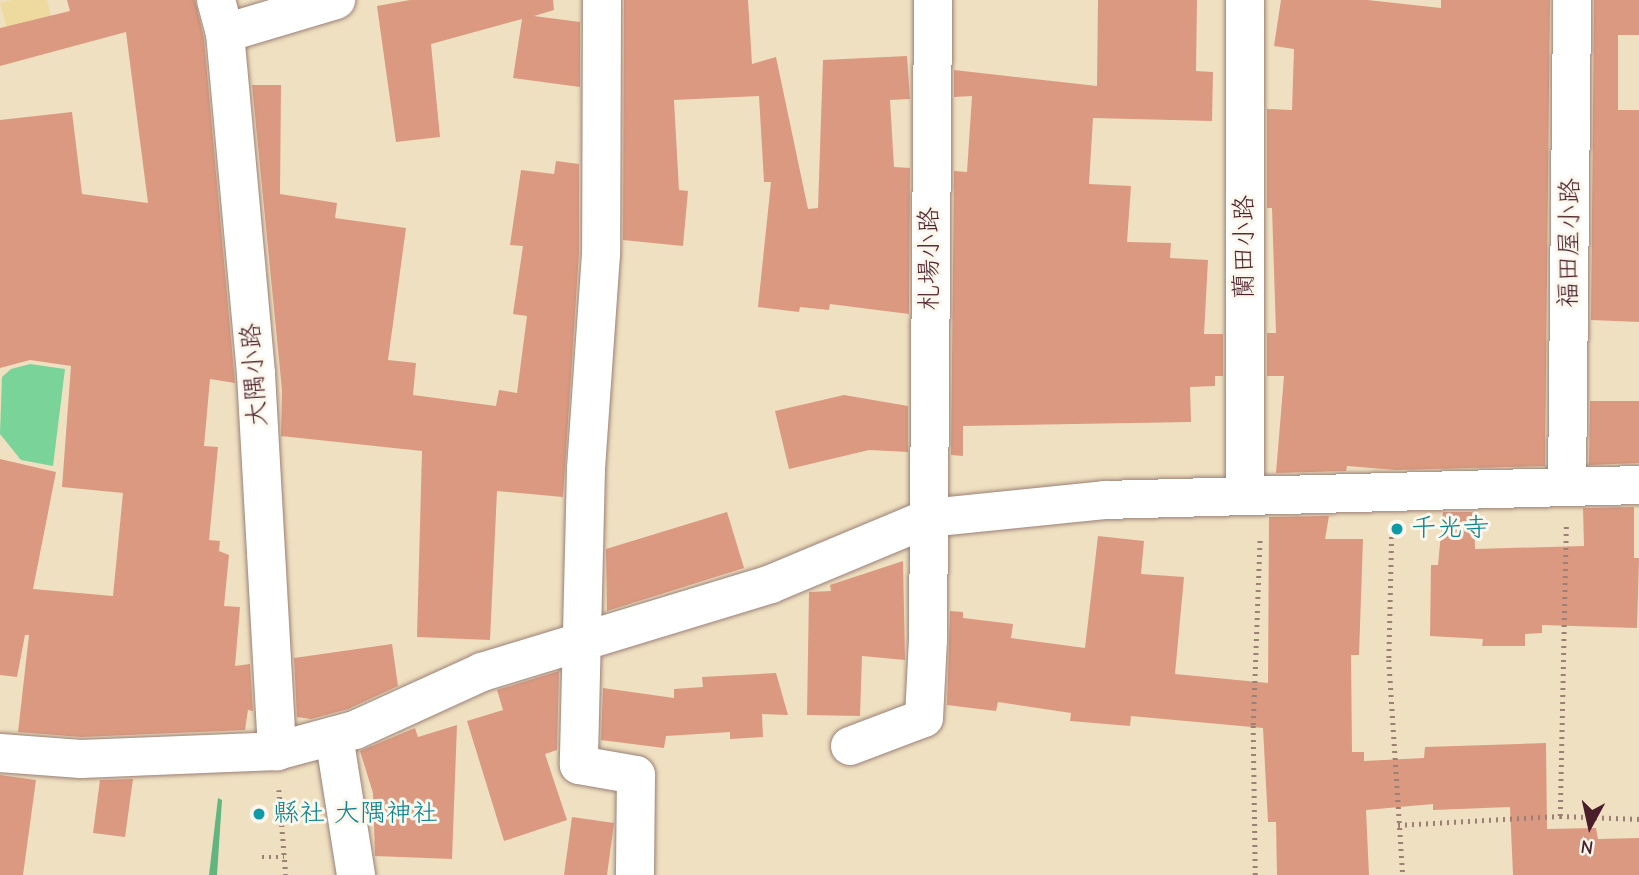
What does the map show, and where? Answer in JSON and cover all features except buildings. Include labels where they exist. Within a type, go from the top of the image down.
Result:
[{"type":"street","points":[[221,16],[336,0]]},
{"type":"street","points":[[602,0],[601,254],[586,469],[586,642],[579,765],[636,775],[635,875]]},
{"type":"street","name":"札場小路","points":[[850,746],[924,718],[929,518],[933,0]]},
{"type":"street","name":"蘭田小路","points":[[1245,0],[1254,494]]},
{"type":"street","name":"福田屋小路","points":[[1567,486],[1572,0]]},
{"type":"street","name":"大隅小路","points":[[221,16],[256,374],[276,751]]},
{"type":"street","points":[[0,754],[81,759],[276,751],[334,736],[482,672],[771,584],[929,518],[1105,500],[1639,485]]},
{"type":"street","points":[[334,736],[356,875]]},
{"type":"path","points":[[1560,816],[1567,486]]},
{"type":"path","points":[[1393,491],[1389,660],[1403,875]]},
{"type":"path","points":[[1254,494],[1255,875]]},
{"type":"path","points":[[276,751],[286,875]]},
{"type":"path","points":[[1398,825],[1560,816],[1639,819]]},
{"type":"path","points":[[262,857],[284,857]]},
{"type":"green space","points":[[30,364],[65,369],[53,466],[21,460],[0,434],[2,377],[11,369]]},
{"type":"green space","points":[[218,798],[222,800],[217,875],[209,875]]},
{"type":"sand","points":[[12,0],[47,0],[53,23],[9,36],[0,3]]},
{"type":"place","name":"千光寺","points":[[1397,529]]},
{"type":"place","name":"縣社 大隅神社","points":[[259,814]]}]
